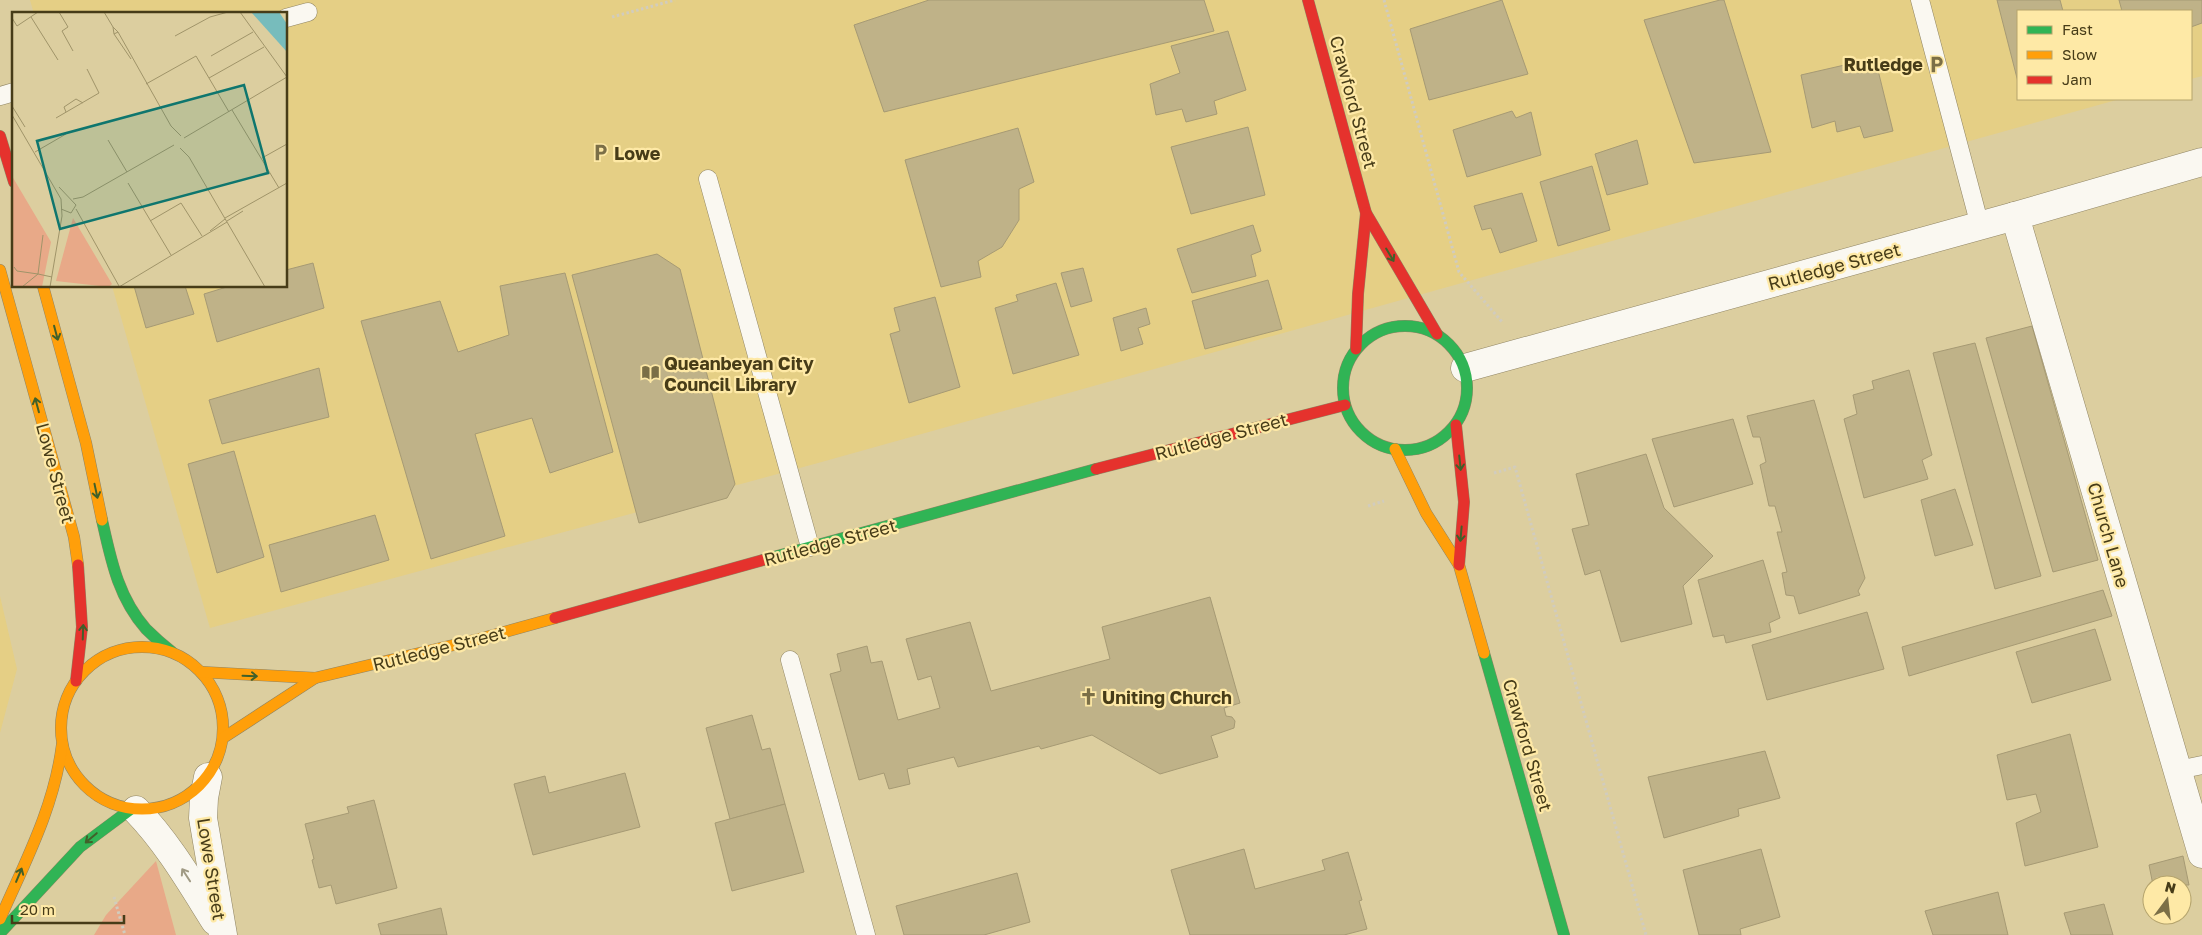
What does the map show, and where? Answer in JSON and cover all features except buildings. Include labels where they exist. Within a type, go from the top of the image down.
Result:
[{"type":"street","name":"Crawford Street","points":[[1308,0],[1366,213],[1437,334]]},
{"type":"street","points":[[0,136],[12,175]]},
{"type":"street","name":"Rutledge Street","points":[[1465,368],[1980,226],[2202,162]]},
{"type":"street","name":"Crawford Street","points":[[1356,349],[1358,294],[1366,213]]},
{"type":"street","name":"Church Lane","points":[[2015,216],[2190,768],[2202,854]]},
{"type":"street","name":"Lowe Street","points":[[0,270],[74,537],[83,593],[83,625],[76,680]]},
{"type":"street","name":"Lowe Street","points":[[44,288],[86,443],[116,578],[136,616],[147,630],[172,652]]},
{"type":"street","points":[[1403,325],[1420,327],[1437,334],[1449,343],[1458,354],[1465,368],[1468,383],[1468,398],[1456,425],[1444,437],[1429,446],[1412,450],[1381,446],[1364,434],[1350,417],[1342,390],[1348,361],[1356,349],[1369,336],[1385,328],[1403,325]]},
{"type":"street","name":"Rutledge Street","points":[[201,672],[315,678],[483,638],[1029,486],[1345,405]]},
{"type":"street","name":"Crawford Street","points":[[1456,425],[1464,502],[1459,565]]},
{"type":"street","name":"Crawford Street","points":[[1395,449],[1426,513],[1459,565],[1564,935]]},
{"type":"street","points":[[0,919],[48,809],[59,772],[62,745],[61,722],[70,690],[76,680],[93,664],[119,651],[148,647],[172,652],[188,660],[201,672],[215,691],[220,702],[224,720],[223,738],[216,765],[208,777],[192,794],[176,802],[154,809],[134,809],[107,802],[87,788],[71,768],[62,745]]},
{"type":"street","name":"Rutledge Street","points":[[223,738],[315,678]]},
{"type":"street","name":"Lowe Street","points":[[208,777],[203,818],[222,933]]},
{"type":"street","points":[[0,933],[80,847],[134,809]]},
{"type":"street","name":"Lowe Street","points":[[134,809],[153,827],[171,851],[222,933]]},
{"type":"lane","points":[[1920,0],[1980,226]]},
{"type":"lane","points":[[288,17],[308,12]]},
{"type":"lane","points":[[708,179],[810,547]]},
{"type":"lane","points":[[790,660],[866,935]]},
{"type":"path","points":[[612,17],[675,0]]},
{"type":"path","points":[[1384,0],[1459,272],[1526,351]]},
{"type":"path","points":[[1462,481],[1515,467],[1646,935]]},
{"type":"path","points":[[1368,506],[1416,492]]},
{"type":"path","points":[[114,897],[125,935]]},
{"type":"shaded area","points":[[30,0],[2202,0],[2202,76],[2192,79],[2192,10],[2017,10],[2017,100],[2116,100],[818,463],[210,628],[113,288],[288,288],[288,12],[33,12]]},
{"type":"shaded area","points":[[0,596],[17,669],[0,733]]},
{"type":"shaded area","points":[[156,861],[176,935],[94,935],[106,915]]},
{"type":"traffic: fast","points":[[1405,326],[1429,330],[1449,344],[1463,364],[1467,388],[1463,412],[1449,432],[1429,446],[1405,450],[1381,446],[1361,432],[1347,412],[1343,388],[1347,364],[1361,344],[1381,330],[1405,326]]},
{"type":"traffic: fast","points":[[763,560],[1096,469]]},
{"type":"traffic: fast","points":[[102,520],[122,591],[136,617],[146,629],[172,652]]},
{"type":"traffic: fast","points":[[1484,653],[1564,935]]},
{"type":"traffic: fast","points":[[2,931],[80,847],[131,809]]},
{"type":"traffic: slow","points":[[0,270],[74,537],[78,565]]},
{"type":"traffic: slow","points":[[44,288],[86,443],[102,520]]},
{"type":"traffic: slow","points":[[1395,449],[1426,513],[1459,565],[1484,653]]},
{"type":"traffic: slow","points":[[201,672],[315,678],[483,638],[555,618]]},
{"type":"traffic: slow","points":[[150,647],[166,650],[180,656],[200,670],[210,683],[220,704],[223,728],[220,752],[210,773],[200,786],[187,796],[166,806],[134,809],[118,806],[104,800],[90,791],[79,780],[64,752],[61,720],[64,704],[70,690],[79,676],[90,665],[118,650],[150,647]]},
{"type":"traffic: slow","points":[[223,738],[315,678]]},
{"type":"traffic: slow","points":[[0,919],[45,813],[58,768],[62,745]]},
{"type":"traffic: jam","points":[[1308,0],[1366,213],[1437,334]]},
{"type":"traffic: jam","points":[[0,136],[12,175]]},
{"type":"traffic: jam","points":[[1356,349],[1358,294],[1366,213]]},
{"type":"traffic: jam","points":[[1096,469],[1345,405]]},
{"type":"traffic: jam","points":[[1456,425],[1464,502],[1459,565]]},
{"type":"traffic: jam","points":[[555,618],[763,560]]},
{"type":"traffic: jam","points":[[76,681],[82,627],[78,565]]},
{"type":"place","name":"Rutledge","points":[[1937,64]]},
{"type":"place","name":"Lowe","points":[[600,153]]},
{"type":"place","name":"Queanbeyan City Council Library","points":[[650,373]]},
{"type":"place","name":"Uniting Church","points":[[1088,697]]}]
